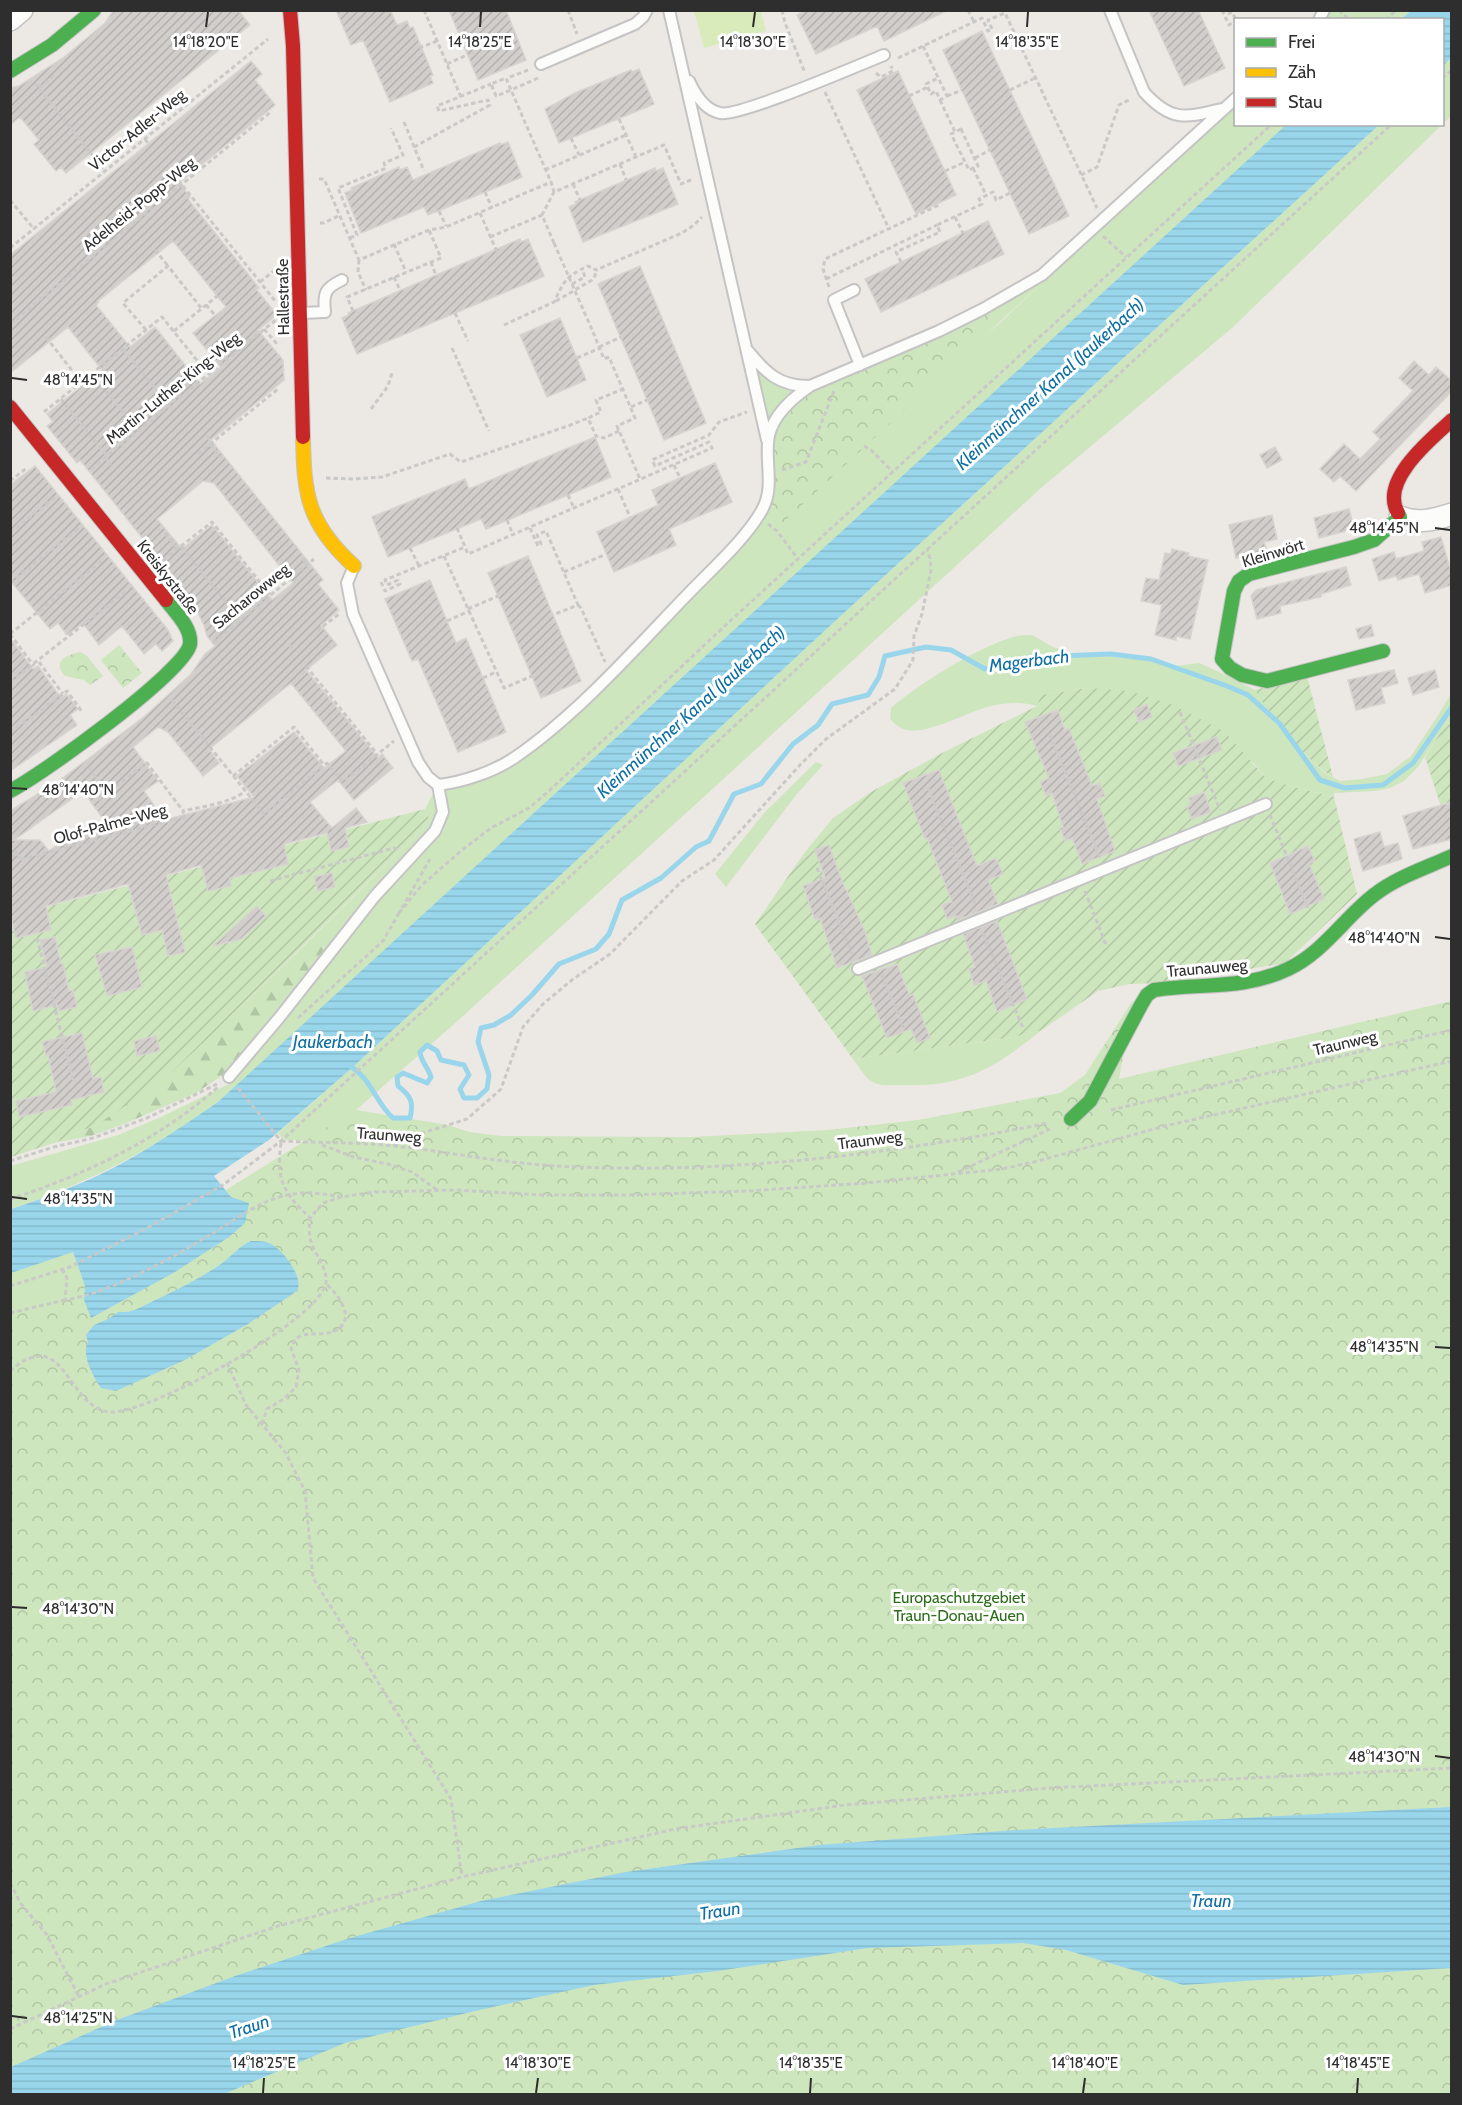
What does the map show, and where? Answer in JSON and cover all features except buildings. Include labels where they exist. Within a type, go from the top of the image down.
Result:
[{"type":"street","points":[[10,20],[22,10]]},
{"type":"street","points":[[15,68],[52,45],[94,10]]},
{"type":"street","name":"Hallestraße","points":[[290,10],[294,55],[306,499],[323,534],[354,566]]},
{"type":"street","name":"Kreiskystraße","points":[[10,407],[182,620],[190,634],[189,650]]},
{"type":"street","points":[[1452,420],[1401,473],[1392,494],[1394,511],[1409,521],[1426,521],[1452,514]]},
{"type":"street","name":"Kleinwört","points":[[1383,651],[1267,681],[1249,677],[1230,668],[1222,659],[1234,591],[1239,581],[1249,574],[1374,540],[1400,517]]},
{"type":"street","points":[[10,791],[26,783],[75,748],[158,682],[189,650]]},
{"type":"street","name":"Traunauweg","points":[[1071,1119],[1090,1101],[1141,1005],[1147,995],[1154,990],[1222,986],[1269,977],[1290,968],[1309,956],[1376,894],[1401,879],[1452,856]]},
{"type":"lane","points":[[541,64],[635,24],[647,10]]},
{"type":"lane","points":[[438,785],[498,767],[513,758],[570,712],[610,674],[730,549],[757,517],[767,497],[769,475],[767,442],[760,407],[669,10]]},
{"type":"lane","points":[[1110,10],[1144,92],[1164,111],[1176,116],[1197,115],[1225,108]]},
{"type":"lane","points":[[682,67],[694,91],[710,110],[722,114],[756,106],[884,55]]},
{"type":"lane","points":[[767,442],[773,425],[783,410],[795,396],[810,386],[939,331],[1028,284],[1059,261],[1234,100]]},
{"type":"lane","points":[[300,313],[325,312],[325,293],[330,286],[342,280]]},
{"type":"lane","points":[[854,290],[834,300],[860,365]]},
{"type":"lane","points":[[746,349],[768,373],[782,382],[795,386],[810,386]]},
{"type":"lane","points":[[229,1077],[279,1018],[375,896],[435,831],[440,821],[442,803],[438,785],[428,777],[418,762],[363,640],[351,607],[347,583],[354,566]]},
{"type":"lane","points":[[858,969],[1266,804]]},
{"type":"path","points":[[424,10],[461,97]]},
{"type":"path","points":[[568,10],[582,47]]},
{"type":"path","points":[[782,10],[785,23],[889,229]]},
{"type":"path","points":[[968,10],[974,22]]},
{"type":"path","points":[[1222,10],[1229,25],[1232,23],[1228,14],[1232,12],[1235,18]]},
{"type":"path","points":[[897,58],[982,18],[988,31],[992,29],[988,20],[1005,13],[1081,175],[1099,224],[1126,257]]},
{"type":"path","name":"Victor-Adler-Weg","points":[[10,248],[272,36]]},
{"type":"path","points":[[419,48],[437,40]]},
{"type":"path","points":[[923,46],[947,96]]},
{"type":"path","points":[[447,64],[467,55]]},
{"type":"path","points":[[510,77],[541,64]]},
{"type":"path","points":[[15,68],[39,88],[105,171]]},
{"type":"path","points":[[39,88],[55,75]]},
{"type":"path","points":[[491,84],[496,96],[540,77]]},
{"type":"path","points":[[414,147],[490,105],[488,100],[439,111],[437,106],[506,78],[554,192]]},
{"type":"path","points":[[938,78],[926,84],[931,94],[936,91],[955,132]]},
{"type":"path","points":[[1010,90],[1035,78]]},
{"type":"path","points":[[909,96],[928,87]]},
{"type":"path","points":[[940,100],[962,90]]},
{"type":"path","points":[[1081,175],[1097,167],[1119,105],[1144,92]]},
{"type":"path","name":"Adelheid-Popp-Weg","points":[[10,324],[279,106]]},
{"type":"path","points":[[619,118],[636,157]]},
{"type":"path","points":[[404,122],[424,171]]},
{"type":"path","points":[[399,913],[423,885],[462,850],[491,828],[529,808],[550,790],[1270,126]]},
{"type":"path","points":[[10,1286],[70,1267],[178,1211],[223,1185],[281,1141],[1390,126]]},
{"type":"path","points":[[350,238],[357,235],[338,188],[386,168],[384,163],[403,155],[392,128]]},
{"type":"path","points":[[961,129],[975,158],[978,166],[969,170],[951,134],[961,129]]},
{"type":"path","points":[[545,170],[626,135]]},
{"type":"path","points":[[571,138],[579,155]]},
{"type":"path","points":[[145,139],[150,146]]},
{"type":"path","points":[[490,237],[542,215],[554,192],[664,145],[681,184],[706,173]]},
{"type":"path","points":[[975,158],[990,150]]},
{"type":"path","points":[[945,171],[965,162]]},
{"type":"path","points":[[620,164],[626,180]]},
{"type":"path","points":[[973,168],[986,195]]},
{"type":"path","points":[[316,179],[324,179],[359,260],[358,272],[366,290]]},
{"type":"path","points":[[178,180],[279,305]]},
{"type":"path","points":[[359,260],[429,230],[480,213],[550,182]]},
{"type":"path","points":[[573,184],[580,200]]},
{"type":"path","points":[[485,192],[492,208]]},
{"type":"path","points":[[826,279],[982,204],[979,199],[986,195],[993,192],[996,200],[1010,193]]},
{"type":"path","points":[[10,200],[34,229]]},
{"type":"path","points":[[554,303],[565,279],[588,266],[596,270],[682,233],[694,225],[705,213],[712,200]]},
{"type":"path","points":[[834,300],[823,269],[825,259],[941,204]]},
{"type":"path","points":[[440,211],[446,226]]},
{"type":"path","points":[[480,213],[497,252]]},
{"type":"path","points":[[316,223],[324,223],[340,215]]},
{"type":"path","points":[[542,215],[604,359],[609,357],[635,418],[617,426],[640,480]]},
{"type":"path","points":[[955,217],[963,233]]},
{"type":"path","points":[[901,262],[896,252],[940,232],[937,225]]},
{"type":"path","points":[[353,310],[347,297],[441,258],[429,230]]},
{"type":"path","points":[[394,244],[406,272]]},
{"type":"path","points":[[154,250],[202,309]]},
{"type":"path","points":[[431,262],[437,278]]},
{"type":"path","points":[[146,330],[123,303],[168,266]]},
{"type":"path","points":[[260,282],[277,268]]},
{"type":"path","points":[[572,284],[585,277],[582,269]]},
{"type":"path","points":[[504,325],[554,303],[592,280],[596,276],[596,270]]},
{"type":"path","points":[[394,278],[400,290]]},
{"type":"path","points":[[173,332],[221,293]]},
{"type":"path","points":[[206,305],[215,315]]},
{"type":"path","points":[[455,313],[468,341]]},
{"type":"path","points":[[26,427],[162,317],[208,375]]},
{"type":"path","name":"Martin-Luther-King-Weg","points":[[10,533],[278,318]]},
{"type":"path","points":[[264,330],[282,350]]},
{"type":"path","points":[[46,337],[81,382]]},
{"type":"path","points":[[577,358],[621,337]]},
{"type":"path","points":[[452,348],[489,431]]},
{"type":"path","points":[[123,349],[169,406]]},
{"type":"path","points":[[370,409],[388,386],[392,373]]},
{"type":"path","points":[[769,475],[806,462],[842,373]]},
{"type":"path","points":[[92,374],[138,431]]},
{"type":"path","points":[[198,454],[282,385]]},
{"type":"path","points":[[319,480],[332,477],[362,479],[382,477],[450,454],[461,462],[568,426],[602,412],[596,400],[623,389]]},
{"type":"path","points":[[61,399],[111,465]]},
{"type":"path","points":[[177,400],[181,405]]},
{"type":"path","points":[[630,407],[647,400]]},
{"type":"path","points":[[457,528],[468,554],[712,448],[710,442],[655,466],[652,460],[709,435],[720,422],[760,407]]},
{"type":"path","points":[[588,418],[596,436],[604,438],[619,431]]},
{"type":"path","points":[[207,436],[220,457]]},
{"type":"path","points":[[864,446],[893,472]]},
{"type":"path","points":[[674,465],[680,478]]},
{"type":"path","points":[[618,489],[630,517]]},
{"type":"path","points":[[568,495],[574,508]]},
{"type":"path","points":[[10,583],[96,514]]},
{"type":"path","points":[[757,517],[777,531],[798,559]]},
{"type":"path","points":[[507,520],[513,535]]},
{"type":"path","points":[[10,682],[34,666],[212,522],[271,596]]},
{"type":"path","points":[[530,528],[538,546],[541,544],[537,535],[546,531],[610,674]]},
{"type":"path","points":[[165,533],[240,620]]},
{"type":"path","points":[[34,666],[10,634],[122,545]]},
{"type":"path","points":[[381,582],[385,591],[400,584],[398,580],[387,585],[385,580],[465,547]]},
{"type":"path","points":[[410,548],[419,566]]},
{"type":"path","points":[[391,1146],[410,1137],[467,1119],[501,1089],[523,1027],[543,1004],[572,980],[610,954],[682,881],[714,860],[826,739],[895,689],[913,660],[914,636],[922,614],[931,570],[927,550]]},
{"type":"path","points":[[564,572],[604,555]]},
{"type":"path","points":[[444,556],[504,688],[532,676]]},
{"type":"path","name":"Sacharowweg","points":[[189,650],[206,648],[316,558]]},
{"type":"path","points":[[303,559],[308,566]]},
{"type":"path","points":[[447,621],[498,596]]},
{"type":"path","points":[[553,615],[578,604]]},
{"type":"path","points":[[258,606],[263,613]]},
{"type":"path","points":[[317,631],[344,609],[351,607]]},
{"type":"path","points":[[289,645],[293,649]]},
{"type":"path","points":[[39,662],[63,694]]},
{"type":"path","points":[[306,666],[377,754]]},
{"type":"path","points":[[483,678],[496,672]]},
{"type":"path","points":[[158,682],[264,814],[327,763],[343,782],[404,733]]},
{"type":"path","points":[[10,732],[67,691],[96,731]]},
{"type":"path","points":[[1180,712],[1224,821]]},
{"type":"path","points":[[234,776],[294,727],[324,765]]},
{"type":"path","points":[[1050,735],[1104,869]]},
{"type":"path","points":[[75,748],[107,793]]},
{"type":"path","points":[[98,800],[147,763],[183,811]]},
{"type":"path","points":[[928,788],[1023,1028]]},
{"type":"path","name":"Olof-Palme-Weg","points":[[10,857],[18,855],[19,860],[184,817],[183,811],[232,799],[246,791]]},
{"type":"path","points":[[1266,804],[1308,908]]},
{"type":"path","points":[[10,844],[18,855]]},
{"type":"path","points":[[270,881],[394,848],[410,858]]},
{"type":"path","points":[[295,1021],[383,941],[436,850]]},
{"type":"path","points":[[817,868],[858,969]]},
{"type":"path","points":[[1080,879],[1106,945]]},
{"type":"path","points":[[38,938],[74,1083]]},
{"type":"path","points":[[877,961],[904,1029]]},
{"type":"path","name":"Traunweg","points":[[1105,1111],[1452,1030]]},
{"type":"path","points":[[10,1371],[24,1359],[42,1356],[64,1369],[90,1404],[101,1410],[117,1412],[155,1400],[227,1363],[275,1335],[317,1299],[326,1284],[326,1273],[310,1236],[310,1218],[323,1203],[341,1197],[375,1192],[438,1191],[627,1196],[748,1191],[843,1185],[1002,1169],[1165,1126],[1452,1061]]},
{"type":"path","points":[[229,1077],[281,1141],[280,1176],[289,1195],[310,1218]]},
{"type":"path","points":[[10,1161],[93,1138],[147,1118],[192,1098],[229,1077]]},
{"type":"path","points":[[10,1199],[85,1172],[159,1131],[207,1097],[229,1077]]},
{"type":"path","points":[[956,1173],[1071,1119]]},
{"type":"path","name":"Traunweg","points":[[281,1141],[391,1146],[515,1163],[558,1166],[636,1168],[733,1166],[857,1155],[969,1139],[1071,1119]]},
{"type":"path","points":[[318,1143],[354,1157],[412,1172],[438,1191]]},
{"type":"path","points":[[10,1313],[95,1293],[205,1238],[258,1206],[289,1195],[303,1193],[341,1197]]},
{"type":"path","points":[[62,1269],[67,1278],[65,1300]]},
{"type":"path","points":[[262,1424],[267,1409],[296,1387],[299,1370],[291,1348],[295,1340],[303,1336],[332,1332],[339,1328],[345,1320],[346,1312],[341,1302],[326,1284]]},
{"type":"path","points":[[227,1363],[246,1405],[285,1452],[305,1491],[313,1578],[451,1799],[462,1877]]},
{"type":"path","points":[[10,2029],[106,1984],[278,1926],[462,1877],[675,1829],[846,1805],[1050,1788],[1452,1768]]},
{"type":"path","points":[[10,1883],[21,1904],[47,1935],[79,1997]]},
{"type":"green space","points":[[694,11],[761,11],[766,31],[704,48]]},
{"type":"green space","points":[[1330,11],[1411,11],[1402,18],[1325,18]]},
{"type":"green space","points":[[1451,58],[1451,116],[1444,123],[1444,65]]},
{"type":"green space","points":[[1234,104],[1234,126],[1286,126],[217,1103],[144,1151],[92,1177],[11,1209],[11,1166],[118,1135],[227,1085],[376,900],[435,836],[444,790],[545,740],[762,517],[1000,323]]},
{"type":"green space","points":[[1378,126],[1441,126],[1232,328],[1041,488],[453,1025],[356,1110],[448,1125],[520,1149],[560,1153],[637,1153],[641,1146],[732,1146],[856,1136],[994,1116],[1069,1114],[1029,1123],[856,1152],[732,1161],[636,1164],[559,1163],[391,1142],[287,1140],[282,1138],[278,1133],[353,1067],[845,612]]},
{"type":"green space","points":[[1057,269],[777,528],[762,517],[774,484],[773,435],[781,419],[793,404],[811,391],[969,322],[1029,288]]},
{"type":"green space","points":[[755,369],[758,369],[777,386],[794,391],[768,422]]},
{"type":"green space","points":[[1032,635],[1053,647],[1074,654],[1151,660],[1169,667],[1199,663],[1217,671],[1255,690],[1305,754],[1325,773],[1340,781],[1387,774],[1411,756],[1452,692],[1451,716],[1418,767],[1404,781],[1390,788],[1375,791],[1334,793],[1334,797],[1266,778],[1254,763],[1088,688],[1041,695],[1037,706],[1014,703],[991,706],[921,730],[901,728],[890,719],[891,708],[949,667],[999,642],[1018,636]]},
{"type":"green space","points":[[119,645],[142,673],[123,688],[101,660]]},
{"type":"green space","points":[[81,652],[103,676],[90,685],[84,680],[65,676],[61,671],[60,663],[66,657]]},
{"type":"green space","points":[[1307,676],[1333,777],[1301,750],[1255,690]]},
{"type":"green space","points":[[1088,688],[1129,691],[1173,705],[1225,732],[1266,778],[1334,797],[1357,894],[1285,963],[1163,983],[1129,984],[1098,991],[1042,1030],[1014,1037],[853,1059],[755,924],[805,852],[833,818],[871,792],[942,753],[1037,706],[1041,695]]},
{"type":"green space","points":[[1451,716],[1451,838],[1425,757]]},
{"type":"green space","points":[[816,762],[823,765],[796,795],[726,887],[715,874],[764,813]]},
{"type":"green space","points":[[435,790],[440,810],[435,824],[327,950],[313,937],[430,821],[425,809]]},
{"type":"green space","points":[[425,809],[430,821],[161,1082],[98,1124],[54,1143],[11,1157],[11,916]]},
{"type":"green space","points":[[313,937],[327,950],[275,1018],[223,1075],[196,1093],[124,1124],[91,1136],[54,1143],[98,1124],[219,1028]]},
{"type":"green space","name":"Europaschutzgebiet Traun-Donau-Auen","points":[[1133,1000],[1119,1079],[1451,1001],[1451,2094],[11,2094],[11,1316],[35,1309],[343,1117],[502,1136],[692,1137],[828,1130],[918,1120],[1060,1093],[1085,1075]]},
{"type":"green space","points":[[1042,1030],[993,1065],[944,1083],[878,1084],[866,1077],[853,1059],[1014,1037]]},
{"type":"green space","points":[[73,1251],[85,1286],[84,1300],[11,1319],[10,1273]]},
{"type":"water","points":[[1411,11],[1451,11],[1451,58],[1444,65],[1444,18],[1402,18]]},
{"type":"water","name":"Jaukerbach","points":[[1285,126],[1378,126],[845,612],[353,1067],[269,1140],[214,1176],[231,1197],[249,1203],[245,1223],[229,1237],[175,1272],[91,1318],[84,1300],[85,1286],[73,1252],[11,1273],[11,1209],[65,1190],[117,1166],[168,1136],[218,1102]]},
{"type":"water","points":[[251,1241],[272,1244],[284,1255],[298,1278],[297,1291],[248,1324],[185,1360],[116,1391],[101,1388],[92,1372],[86,1353],[88,1342],[86,1335],[94,1325],[118,1312],[137,1309],[211,1271]]},
{"type":"water","name":"Traun","points":[[1451,1807],[1451,1968],[1183,1985],[1066,1950],[1023,1943],[868,1948],[718,1971],[594,1985],[475,2011],[345,2043],[224,2094],[11,2094],[11,2067],[117,2020],[235,1976],[350,1938],[481,1901],[626,1872],[819,1845],[1016,1830]]},
{"type":"waterway","name":"Magerbach","points":[[348,1065],[368,1083],[393,1118],[410,1118],[412,1108],[409,1096],[398,1086],[397,1077],[403,1073],[427,1083],[431,1077],[420,1052],[427,1045],[437,1051],[441,1060],[464,1065],[469,1075],[460,1089],[464,1098],[477,1098],[487,1089],[489,1075],[478,1042],[481,1028],[494,1025],[511,1015],[559,964],[596,949],[609,934],[622,900],[661,878],[696,847],[709,841],[734,794],[761,784],[793,744],[818,725],[832,704],[868,695],[879,677],[885,656],[926,647],[951,650],[985,669],[1032,657],[1111,654],[1151,659],[1248,695],[1280,724],[1320,780],[1345,788],[1383,785],[1413,763],[1452,707]]},
{"type":"traffic: fast","points":[[10,71],[52,45],[94,10]]},
{"type":"traffic: fast","points":[[1383,651],[1267,681],[1242,675],[1230,668],[1222,659],[1234,591],[1239,581],[1249,574],[1374,540],[1400,517],[1398,513]]},
{"type":"traffic: fast","points":[[10,791],[50,766],[110,722],[164,676],[182,657],[190,644],[190,638],[182,620],[166,600]]},
{"type":"traffic: fast","points":[[1071,1119],[1090,1101],[1141,1005],[1147,995],[1154,990],[1239,983],[1272,976],[1288,969],[1312,954],[1374,895],[1402,878],[1452,856]]},
{"type":"traffic: slow","points":[[303,437],[307,493],[312,508],[327,536],[354,566]]},
{"type":"traffic: jam","points":[[290,10],[293,46],[303,437]]},
{"type":"traffic: jam","points":[[10,407],[166,600]]},
{"type":"traffic: jam","points":[[1398,513],[1394,501],[1395,488],[1401,475],[1421,449],[1452,420]]},
{"type":"water label","name":"Kleinmünchner Kanal (Jaukerbach)","points":[[1050,384]]},
{"type":"water label","name":"Kleinmünchner Kanal (Jaukerbach)","points":[[691,712]]}]
